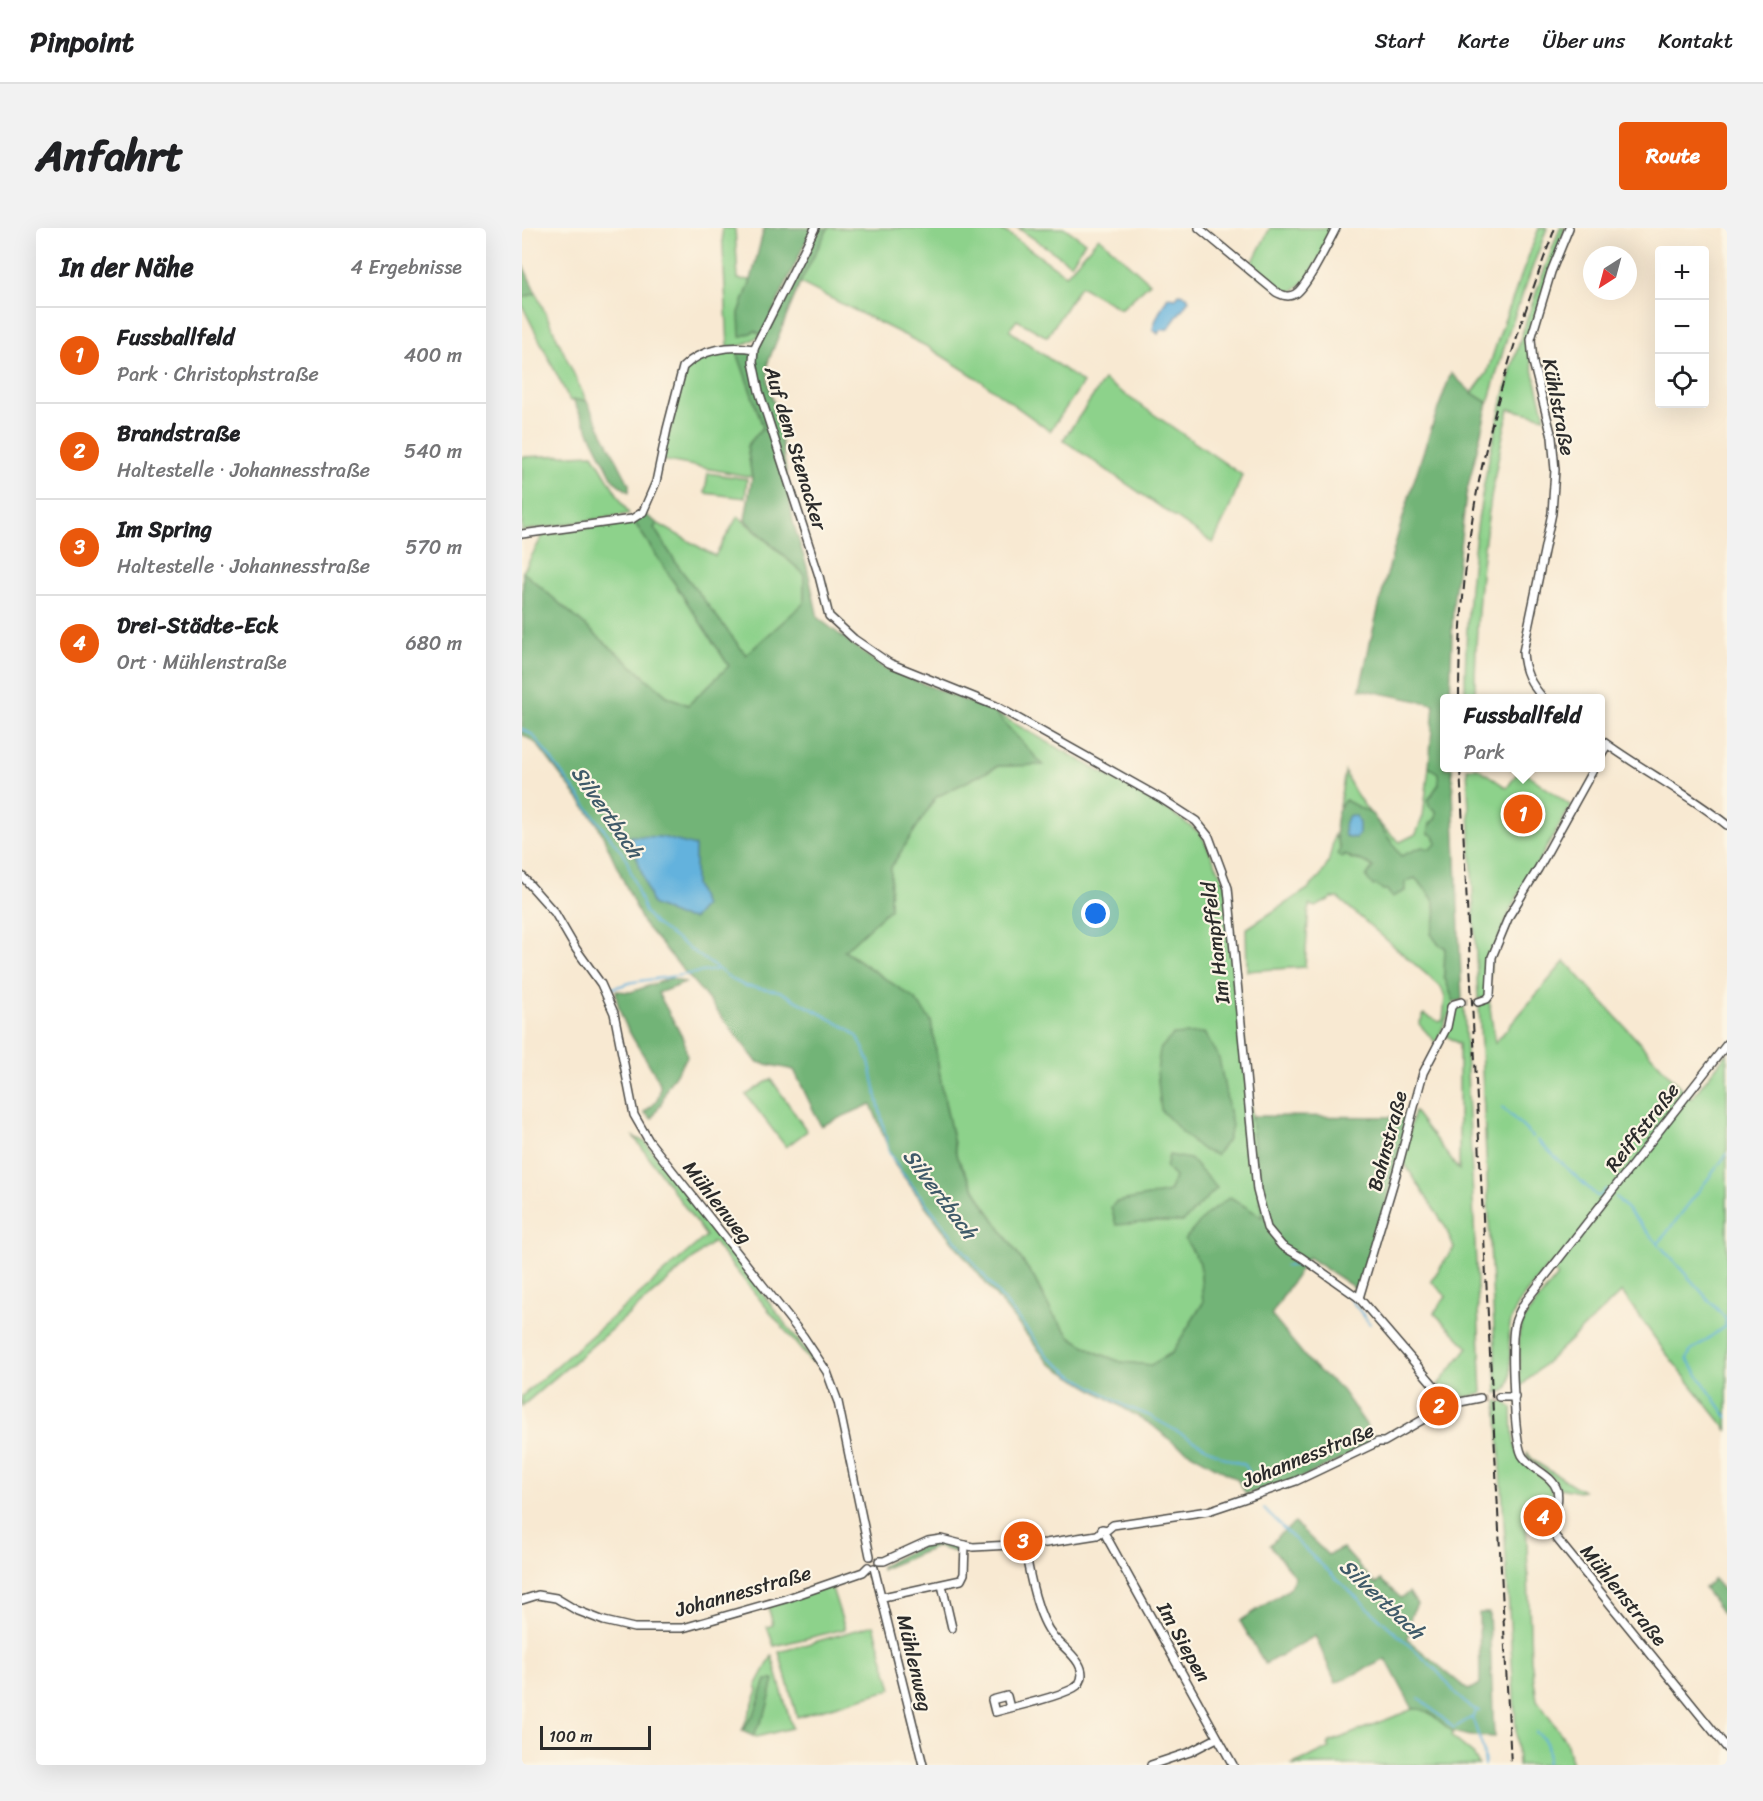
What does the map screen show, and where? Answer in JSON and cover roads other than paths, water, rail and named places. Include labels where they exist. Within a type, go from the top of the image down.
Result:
[{"type":"street","name":"Auf dem Stenacker","points":[[815,228],[754,349],[753,362],[759,391],[819,576],[829,616]]},
{"type":"street","points":[[1199,228],[1276,292],[1284,296],[1291,296],[1298,294],[1336,228]]},
{"type":"street","name":"Kühlstraße","points":[[1539,694],[1527,675],[1523,652],[1552,513],[1555,470],[1552,436],[1533,362],[1531,339],[1551,272],[1569,228]]},
{"type":"street","points":[[522,534],[632,519],[643,512],[656,482],[683,367],[703,353],[735,348],[754,349]]},
{"type":"street","name":"Im Hampffeld","points":[[829,616],[854,639],[889,663],[996,706],[1162,798],[1196,822],[1209,837],[1228,888],[1257,1190],[1267,1228],[1282,1246],[1359,1298],[1450,1404]]},
{"type":"street","points":[[1605,743],[1643,766],[1727,825]]},
{"type":"street","points":[[1478,1002],[1487,999],[1490,995],[1492,957],[1509,916],[1592,772]]},
{"type":"street","name":"Mühlenweg","points":[[522,876],[555,913],[576,949],[601,984],[614,1013],[634,1115],[649,1141],[803,1336],[827,1372],[838,1402],[870,1556],[866,1561],[871,1567],[883,1598],[923,1765]]},
{"type":"street","name":"Bahnstraße","points":[[1359,1298],[1397,1171],[1423,1073],[1447,1027],[1451,1006],[1461,1002]]},
{"type":"street","name":"Reiffstraße","points":[[1582,1229],[1727,1044]]},
{"type":"street","name":"Mühlenstraße","points":[[1582,1229],[1525,1302],[1515,1322],[1513,1346],[1517,1440],[1521,1454],[1533,1467],[1551,1480],[1558,1493],[1553,1521],[1554,1535],[1727,1748]]},
{"type":"street","points":[[1499,1397],[1515,1397]]},
{"type":"street","name":"Johannesstraße","points":[[879,1561],[885,1561],[928,1541],[941,1539],[972,1547],[1047,1543],[1104,1533],[1113,1525],[1208,1511],[1296,1481],[1378,1442],[1384,1442],[1450,1404],[1480,1398]]},
{"type":"street","name":"Im Siepen","points":[[1104,1533],[1233,1765]]},
{"type":"street","points":[[1010,1708],[1070,1690],[1078,1685],[1082,1672],[1077,1660],[1051,1634],[1034,1594],[1024,1544]]},
{"type":"street","points":[[883,1598],[959,1581],[963,1576],[965,1545]]},
{"type":"street","points":[[870,1556],[876,1557],[879,1561],[878,1566],[871,1567]]},
{"type":"street","name":"Johannesstraße","points":[[522,1600],[538,1595],[556,1598],[576,1610],[604,1621],[634,1628],[683,1628],[785,1599],[863,1572],[871,1567]]},
{"type":"street","points":[[942,1585],[952,1628]]},
{"type":"street","points":[[1151,1765],[1190,1752],[1217,1738]]},
{"type":"water","points":[[1179,294],[1187,296],[1189,300],[1168,329],[1160,330],[1158,334],[1153,329],[1159,313],[1168,297],[1176,298]]},
{"type":"water","points":[[1350,815],[1356,816],[1359,823],[1359,834],[1355,838],[1345,836],[1345,822]]},
{"type":"water","points":[[630,836],[662,837],[695,846],[695,884],[704,906],[693,919],[677,916],[652,904]]},
{"type":"waterway","name":"Silvertbach","points":[[522,729],[533,735],[626,858],[645,912],[654,923],[733,980],[745,986],[779,991],[847,1028],[858,1037],[869,1061],[889,1152],[900,1170],[1047,1355],[1071,1374],[1125,1406],[1148,1415],[1223,1457],[1245,1465],[1257,1485]]},
{"type":"waterway","points":[[610,989],[633,982],[716,970]]},
{"type":"waterway","points":[[1502,1107],[1533,1137]]},
{"type":"waterway","points":[[1537,1140],[1597,1196],[1600,1196],[1606,1189]]},
{"type":"waterway","points":[[1658,1244],[1727,1154]]},
{"type":"waterway","points":[[1616,1197],[1726,1319],[1725,1326],[1690,1352],[1687,1359],[1727,1417]]},
{"type":"waterway","points":[[1285,1266],[1303,1265],[1321,1275]]},
{"type":"waterway","points":[[1338,1287],[1370,1324]]},
{"type":"waterway","name":"Silvertbach","points":[[1264,1509],[1433,1667],[1459,1697],[1479,1711]]},
{"type":"waterway","points":[[1419,1698],[1454,1728],[1472,1717]]},
{"type":"waterway","points":[[1476,1711],[1472,1717],[1483,1749],[1485,1765]]},
{"type":"waterway","name":"Silvertbach","points":[[1536,1732],[1544,1739],[1547,1747],[1546,1765]]},
{"type":"tunnel","points":[[1461,1002],[1478,1002]]},
{"type":"tunnel","points":[[1480,1398],[1499,1397]]},
{"type":"railway","points":[[1459,694],[1466,564],[1482,465],[1511,354],[1555,228]]},
{"type":"railway","points":[[1460,772],[1511,1765]]},
{"type":"place","name":"Fussballfeld","points":[[1523,814]]},
{"type":"place","name":"Brandstraße","points":[[1439,1406]]},
{"type":"place","name":"Drei-Städte-Eck","points":[[1543,1517]]},
{"type":"place","name":"Im Spring","points":[[1023,1541]]}]
